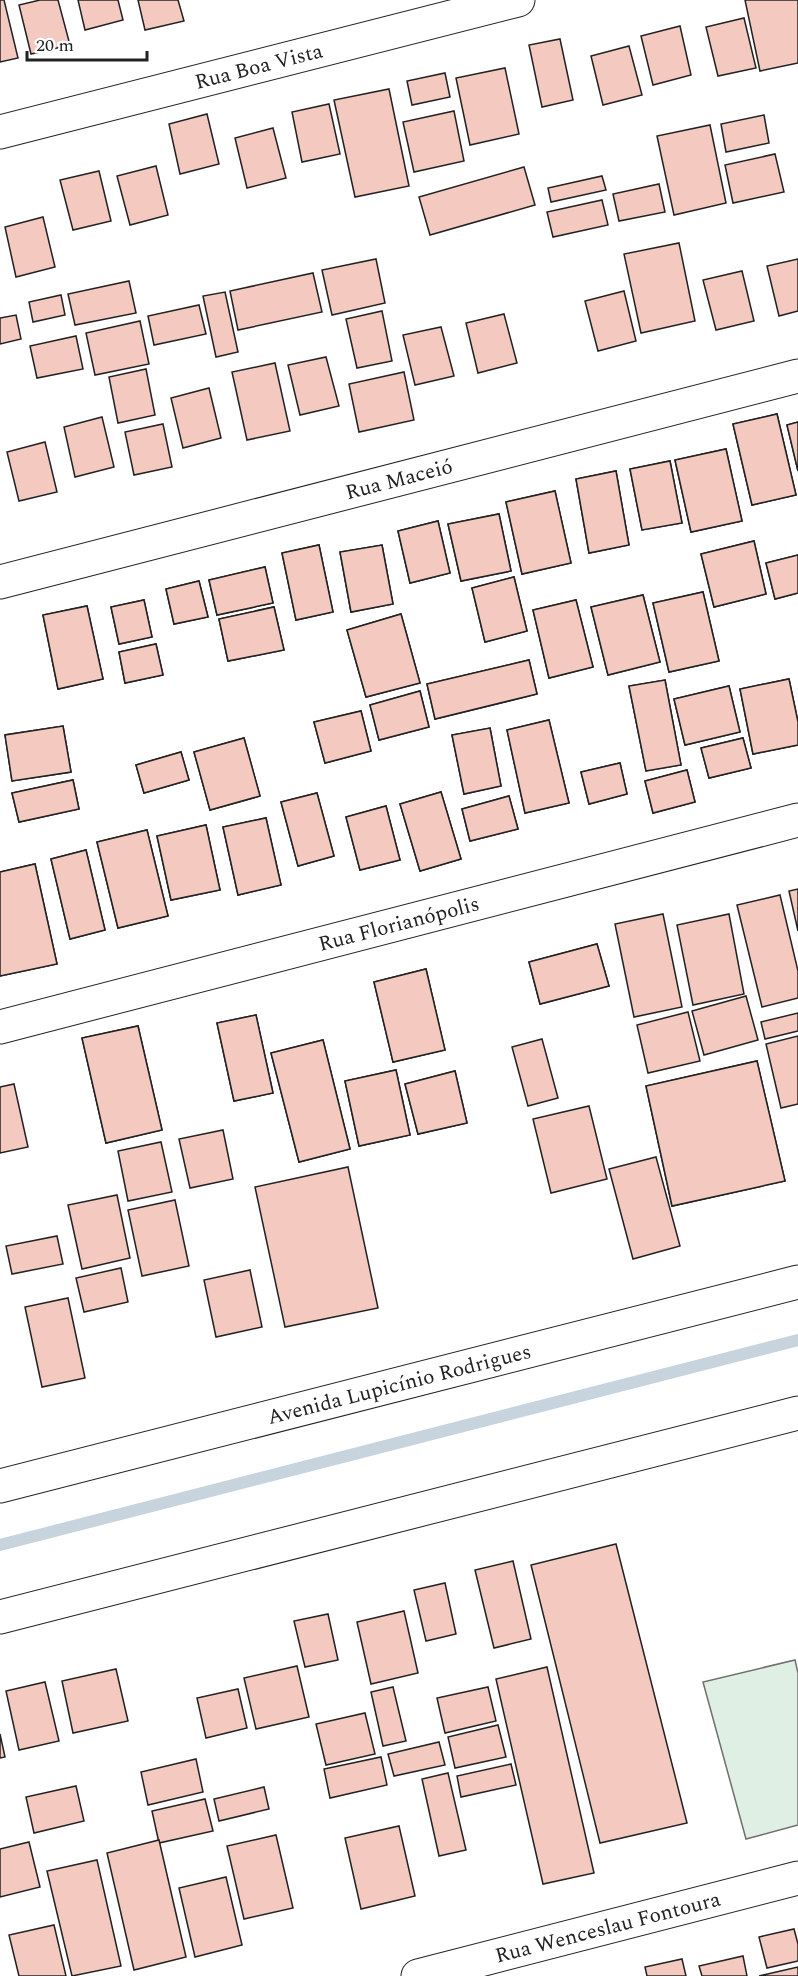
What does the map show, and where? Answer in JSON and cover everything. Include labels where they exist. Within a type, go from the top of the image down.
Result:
[{"type":"street","name":"Rua Boa Vista","points":[[0,132],[518,0]]},
{"type":"street","name":"Rua Maceió","points":[[0,582],[798,376]]},
{"type":"street","name":"Rua Florianópolis","points":[[0,1027],[798,820]]},
{"type":"street","name":"Avenida Lupicínio Rodrigues","points":[[0,1486],[798,1282]]},
{"type":"street","points":[[0,1617],[798,1413]]},
{"type":"street","name":"Rua Wenceslau Fontoura","points":[[418,1976],[798,1878]]},
{"type":"green space","points":[[795,1660],[798,1673],[798,1825],[746,1839],[703,1682]]},
{"type":"building","points":[[0,0],[4,0],[18,58],[0,62]]},
{"type":"building","points":[[40,0],[58,0],[70,45],[31,54],[19,5]]},
{"type":"building","points":[[78,0],[118,0],[123,20],[85,30]]},
{"type":"building","points":[[138,0],[178,0],[184,21],[145,30]]},
{"type":"building","points":[[745,0],[798,0],[798,63],[760,71]]},
{"type":"building","points":[[744,18],[756,68],[718,76],[706,27]]},
{"type":"building","points":[[680,26],[691,75],[653,85],[641,36]]},
{"type":"building","points":[[560,39],[573,100],[542,107],[529,45]]},
{"type":"building","points":[[629,46],[642,95],[603,105],[591,56]]},
{"type":"building","points":[[505,68],[519,134],[470,145],[456,78]]},
{"type":"building","points":[[445,73],[450,97],[412,105],[407,81]]},
{"type":"building","points":[[389,89],[409,186],[355,197],[334,100]]},
{"type":"building","points":[[329,104],[340,154],[302,162],[292,112]]},
{"type":"building","points":[[454,111],[464,161],[414,172],[403,122]]},
{"type":"building","points":[[207,114],[219,164],[180,174],[169,124]]},
{"type":"building","points":[[764,115],[769,143],[726,152],[721,124]]},
{"type":"building","points":[[710,125],[726,203],[674,215],[657,136]]},
{"type":"building","points":[[273,128],[286,178],[247,188],[235,138]]},
{"type":"building","points":[[775,154],[784,192],[733,203],[725,165]]},
{"type":"building","points":[[156,166],[168,215],[130,225],[117,176]]},
{"type":"building","points":[[524,167],[535,205],[430,235],[419,197]]},
{"type":"building","points":[[99,171],[111,221],[73,230],[60,180]]},
{"type":"building","points":[[602,176],[606,190],[551,202],[548,188]]},
{"type":"building","points":[[659,184],[665,212],[619,221],[613,194]]},
{"type":"building","points":[[602,200],[608,225],[553,237],[547,212]]},
{"type":"building","points":[[43,217],[55,267],[16,277],[5,227]]},
{"type":"building","points":[[679,243],[695,321],[641,333],[624,254]]},
{"type":"building","points":[[376,259],[385,303],[332,315],[322,270]]},
{"type":"building","points":[[798,259],[798,311],[779,316],[767,266]]},
{"type":"building","points":[[742,271],[754,321],[716,330],[703,280]]},
{"type":"building","points":[[313,273],[322,312],[238,330],[230,291]]},
{"type":"building","points":[[129,281],[136,313],[75,325],[68,294]]},
{"type":"building","points":[[624,291],[636,341],[598,351],[585,301]]},
{"type":"building","points":[[225,292],[238,352],[216,357],[203,296]]},
{"type":"building","points":[[61,295],[65,315],[33,322],[29,302]]},
{"type":"building","points":[[199,305],[206,334],[154,345],[148,316]]},
{"type":"building","points":[[382,311],[392,361],[357,368],[346,319]]},
{"type":"building","points":[[504,314],[517,363],[478,373],[466,323]]},
{"type":"building","points":[[16,315],[21,339],[0,344],[0,318]]},
{"type":"building","points":[[140,321],[149,364],[95,375],[86,333]]},
{"type":"building","points":[[441,327],[454,376],[415,385],[403,335]]},
{"type":"building","points":[[76,336],[83,369],[37,378],[30,346]]},
{"type":"building","points":[[326,357],[339,406],[300,415],[288,365]]},
{"type":"building","points":[[275,363],[290,431],[247,440],[232,372]]},
{"type":"building","points":[[146,369],[155,415],[118,423],[109,377]]},
{"type":"building","points":[[404,372],[414,420],[359,432],[349,384]]},
{"type":"building","points":[[209,388],[221,438],[183,448],[171,398]]},
{"type":"building","points":[[777,414],[796,495],[752,505],[733,424]]},
{"type":"building","points":[[777,414],[796,495],[752,505],[733,424]]},
{"type":"building","points":[[102,417],[114,467],[75,477],[64,427]]},
{"type":"building","points":[[798,422],[798,471],[787,425]]},
{"type":"building","points":[[798,422],[798,471],[787,425]]},
{"type":"building","points":[[163,424],[172,467],[134,475],[125,432]]},
{"type":"building","points":[[45,442],[57,492],[19,501],[7,452]]},
{"type":"building","points":[[726,449],[742,521],[691,532],[675,460]]},
{"type":"building","points":[[726,449],[742,521],[691,532],[675,460]]},
{"type":"building","points":[[670,461],[682,523],[642,530],[630,469]]},
{"type":"building","points":[[670,461],[682,523],[642,530],[630,469]]},
{"type":"building","points":[[616,471],[629,545],[589,553],[576,479]]},
{"type":"building","points":[[616,471],[629,545],[589,553],[576,479]]},
{"type":"building","points":[[555,491],[571,563],[522,574],[506,502]]},
{"type":"building","points":[[555,491],[571,563],[522,574],[506,502]]},
{"type":"building","points":[[499,514],[511,571],[461,581],[448,524]]},
{"type":"building","points":[[499,514],[511,571],[461,581],[448,524]]},
{"type":"building","points":[[438,521],[450,573],[410,583],[398,531]]},
{"type":"building","points":[[438,521],[450,573],[410,583],[398,531]]},
{"type":"building","points":[[754,541],[766,594],[714,607],[701,554]]},
{"type":"building","points":[[754,541],[766,594],[714,607],[701,554]]},
{"type":"building","points":[[319,545],[333,612],[296,620],[282,553]]},
{"type":"building","points":[[319,545],[333,612],[296,620],[282,553]]},
{"type":"building","points":[[382,545],[393,604],[351,612],[340,552]]},
{"type":"building","points":[[382,545],[393,604],[351,612],[340,552]]},
{"type":"building","points":[[798,555],[798,593],[775,599],[766,563]]},
{"type":"building","points":[[798,555],[798,593],[775,599],[766,563]]},
{"type":"building","points":[[265,567],[273,603],[217,615],[209,580]]},
{"type":"building","points":[[265,567],[273,603],[217,615],[209,580]]},
{"type":"building","points":[[514,577],[527,631],[485,642],[472,588]]},
{"type":"building","points":[[514,577],[527,631],[485,642],[472,588]]},
{"type":"building","points":[[199,581],[208,617],[174,624],[166,589]]},
{"type":"building","points":[[199,581],[208,617],[174,624],[166,589]]},
{"type":"building","points":[[703,592],[719,661],[669,672],[653,603]]},
{"type":"building","points":[[703,592],[719,661],[669,672],[653,603]]},
{"type":"building","points":[[643,595],[660,662],[608,675],[591,607]]},
{"type":"building","points":[[643,595],[660,662],[608,675],[591,607]]},
{"type":"building","points":[[144,600],[152,637],[119,644],[111,607]]},
{"type":"building","points":[[144,600],[152,637],[119,644],[111,607]]},
{"type":"building","points":[[576,600],[593,667],[549,678],[533,610]]},
{"type":"building","points":[[576,600],[593,667],[549,678],[533,610]]},
{"type":"building","points":[[87,606],[103,679],[58,689],[43,615]]},
{"type":"building","points":[[87,606],[103,679],[58,689],[43,615]]},
{"type":"building","points":[[274,607],[284,650],[228,661],[219,619]]},
{"type":"building","points":[[274,607],[284,650],[228,661],[219,619]]},
{"type":"building","points":[[401,614],[420,683],[366,697],[347,630]]},
{"type":"building","points":[[401,614],[420,683],[366,697],[347,630]]},
{"type":"building","points":[[156,644],[163,675],[125,683],[119,652]]},
{"type":"building","points":[[156,644],[163,675],[125,683],[119,652]]},
{"type":"building","points":[[529,660],[537,694],[435,719],[427,684]]},
{"type":"building","points":[[529,660],[537,694],[435,719],[427,684]]},
{"type":"building","points":[[789,679],[798,722],[798,745],[753,754],[740,689]]},
{"type":"building","points":[[789,679],[798,722],[798,745],[753,754],[740,689]]},
{"type":"building","points":[[665,680],[681,765],[646,771],[629,686]]},
{"type":"building","points":[[665,680],[681,765],[646,771],[629,686]]},
{"type":"building","points":[[729,686],[740,732],[685,745],[674,699]]},
{"type":"building","points":[[729,686],[740,732],[685,745],[674,699]]},
{"type":"building","points":[[420,691],[429,727],[379,740],[370,705]]},
{"type":"building","points":[[420,691],[429,727],[379,740],[370,705]]},
{"type":"building","points":[[361,711],[371,751],[325,763],[314,722]]},
{"type":"building","points":[[361,711],[371,751],[325,763],[314,722]]},
{"type":"building","points":[[549,720],[569,803],[525,813],[507,730]]},
{"type":"building","points":[[549,720],[569,803],[525,813],[507,730]]},
{"type":"building","points":[[63,726],[71,772],[12,781],[5,735]]},
{"type":"building","points":[[63,726],[71,772],[12,781],[5,735]]},
{"type":"building","points":[[490,728],[501,786],[464,794],[452,735]]},
{"type":"building","points":[[490,728],[501,786],[464,794],[452,735]]},
{"type":"building","points":[[244,738],[260,796],[210,810],[194,752]]},
{"type":"building","points":[[244,738],[260,796],[210,810],[194,752]]},
{"type":"building","points":[[743,738],[751,768],[709,778],[701,748]]},
{"type":"building","points":[[743,738],[751,768],[709,778],[701,748]]},
{"type":"building","points":[[181,752],[189,780],[144,793],[136,765]]},
{"type":"building","points":[[181,752],[189,780],[144,793],[136,765]]},
{"type":"building","points":[[620,763],[627,794],[589,804],[581,772]]},
{"type":"building","points":[[620,763],[627,794],[589,804],[581,772]]},
{"type":"building","points":[[687,770],[695,802],[653,813],[645,781]]},
{"type":"building","points":[[687,770],[695,802],[653,813],[645,781]]},
{"type":"building","points":[[73,780],[79,809],[19,822],[12,793]]},
{"type":"building","points":[[73,780],[79,809],[19,822],[12,793]]},
{"type":"building","points":[[441,792],[461,859],[420,871],[400,804]]},
{"type":"building","points":[[441,792],[461,859],[420,871],[400,804]]},
{"type":"building","points":[[317,793],[334,856],[298,866],[281,802]]},
{"type":"building","points":[[317,793],[334,856],[298,866],[281,802]]},
{"type":"building","points":[[509,796],[518,829],[470,841],[462,809]]},
{"type":"building","points":[[509,796],[518,829],[470,841],[462,809]]},
{"type":"building","points":[[386,806],[400,860],[360,870],[346,817]]},
{"type":"building","points":[[386,806],[400,860],[360,870],[346,817]]},
{"type":"building","points":[[266,818],[281,885],[238,895],[223,827]]},
{"type":"building","points":[[266,818],[281,885],[238,895],[223,827]]},
{"type":"building","points":[[206,825],[220,890],[171,900],[157,836]]},
{"type":"building","points":[[206,825],[220,890],[171,900],[157,836]]},
{"type":"building","points":[[147,830],[168,916],[118,928],[97,842]]},
{"type":"building","points":[[147,830],[168,916],[118,928],[97,842]]},
{"type":"building","points":[[86,850],[105,930],[70,939],[51,859]]},
{"type":"building","points":[[86,850],[105,930],[70,939],[51,859]]},
{"type":"building","points":[[35,864],[57,964],[0,976],[0,872]]},
{"type":"building","points":[[35,864],[57,964],[0,976],[0,872]]},
{"type":"building","points":[[798,889],[798,931],[789,891]]},
{"type":"building","points":[[780,895],[798,971],[798,998],[762,1007],[737,905]]},
{"type":"building","points":[[663,914],[682,1007],[634,1017],[615,924]]},
{"type":"building","points":[[729,914],[744,994],[693,1005],[677,925]]},
{"type":"building","points":[[597,944],[609,986],[540,1004],[529,962]]},
{"type":"building","points":[[597,944],[609,986],[540,1004],[529,962]]},
{"type":"building","points":[[426,969],[445,1050],[393,1062],[374,982]]},
{"type":"building","points":[[426,969],[445,1050],[393,1062],[374,982]]},
{"type":"building","points":[[746,996],[758,1040],[704,1055],[692,1011]]},
{"type":"building","points":[[688,1012],[700,1061],[648,1073],[637,1025]]},
{"type":"building","points":[[798,1013],[798,1031],[765,1039],[761,1022]]},
{"type":"building","points":[[256,1015],[273,1093],[234,1101],[217,1023]]},
{"type":"building","points":[[256,1015],[273,1093],[234,1101],[217,1023]]},
{"type":"building","points":[[138,1026],[162,1130],[106,1143],[82,1038]]},
{"type":"building","points":[[138,1026],[162,1130],[106,1143],[82,1038]]},
{"type":"building","points":[[798,1036],[798,1104],[781,1108],[766,1044]]},
{"type":"building","points":[[542,1039],[558,1098],[528,1106],[512,1047]]},
{"type":"building","points":[[323,1040],[350,1149],[299,1162],[271,1053]]},
{"type":"building","points":[[323,1040],[350,1149],[299,1162],[271,1053]]},
{"type":"building","points":[[757,1061],[785,1181],[672,1206],[646,1086]]},
{"type":"building","points":[[757,1061],[785,1181],[672,1206],[646,1086]]},
{"type":"building","points":[[396,1070],[410,1135],[359,1146],[345,1081]]},
{"type":"building","points":[[396,1070],[410,1135],[359,1146],[345,1081]]},
{"type":"building","points":[[455,1071],[467,1123],[418,1134],[405,1084]]},
{"type":"building","points":[[455,1071],[467,1123],[418,1134],[405,1084]]},
{"type":"building","points":[[14,1084],[28,1147],[0,1153],[0,1087]]},
{"type":"building","points":[[589,1106],[607,1179],[551,1193],[533,1119]]},
{"type":"building","points":[[223,1130],[233,1179],[190,1188],[179,1139]]},
{"type":"building","points":[[161,1142],[172,1192],[128,1201],[118,1151]]},
{"type":"building","points":[[656,1157],[680,1246],[633,1259],[609,1169]]},
{"type":"building","points":[[348,1167],[378,1308],[285,1327],[255,1187]]},
{"type":"building","points":[[117,1195],[130,1258],[82,1269],[68,1205]]},
{"type":"building","points":[[175,1200],[189,1266],[142,1276],[128,1210]]},
{"type":"building","points":[[57,1236],[63,1264],[12,1274],[6,1246]]},
{"type":"building","points":[[121,1268],[128,1302],[84,1312],[76,1278]]},
{"type":"building","points":[[250,1270],[262,1327],[216,1337],[204,1280]]},
{"type":"building","points":[[68,1298],[85,1378],[42,1387],[25,1307]]},
{"type":"building","points":[[616,1544],[687,1823],[600,1843],[531,1565]]},
{"type":"building","points":[[513,1561],[531,1639],[494,1648],[475,1570]]},
{"type":"building","points":[[445,1583],[456,1634],[426,1641],[414,1590]]},
{"type":"building","points":[[404,1611],[418,1673],[371,1684],[357,1622]]},
{"type":"building","points":[[328,1614],[338,1660],[305,1667],[294,1621]]},
{"type":"building","points":[[297,1666],[309,1717],[256,1729],[244,1678]]},
{"type":"building","points":[[547,1667],[594,1873],[543,1884],[496,1679]]},
{"type":"building","points":[[116,1669],[128,1721],[73,1733],[62,1681]]},
{"type":"building","points":[[45,1682],[59,1741],[19,1750],[6,1691]]},
{"type":"building","points":[[393,1687],[406,1741],[383,1746],[371,1692]]},
{"type":"building","points":[[488,1687],[496,1721],[445,1733],[437,1698]]},
{"type":"building","points":[[238,1689],[247,1728],[206,1738],[197,1698]]},
{"type":"building","points":[[365,1713],[375,1754],[326,1765],[316,1724]]},
{"type":"building","points":[[498,1725],[506,1757],[455,1768],[448,1737]]},
{"type":"building","points":[[0,1734],[5,1757],[0,1758]]},
{"type":"building","points":[[439,1742],[445,1765],[394,1776],[388,1754]]},
{"type":"building","points":[[381,1757],[387,1785],[330,1798],[324,1769]]},
{"type":"building","points":[[196,1759],[203,1792],[148,1805],[141,1772]]},
{"type":"building","points":[[511,1764],[516,1785],[461,1797],[457,1776]]},
{"type":"building","points":[[448,1773],[466,1850],[439,1856],[422,1779]]},
{"type":"building","points":[[76,1786],[84,1821],[34,1833],[26,1797]]},
{"type":"building","points":[[264,1787],[269,1809],[219,1821],[214,1799]]},
{"type":"building","points":[[205,1799],[213,1831],[159,1843],[152,1811]]},
{"type":"building","points":[[399,1826],[415,1896],[361,1909],[345,1838]]},
{"type":"building","points":[[276,1835],[293,1908],[244,1919],[227,1846]]},
{"type":"building","points":[[159,1840],[186,1957],[134,1970],[107,1853]]},
{"type":"building","points":[[29,1842],[40,1887],[0,1897],[0,1849]]},
{"type":"building","points":[[97,1860],[121,1966],[72,1976],[47,1871]]},
{"type":"building","points":[[226,1877],[242,1945],[195,1957],[179,1888]]},
{"type":"building","points":[[54,1925],[66,1976],[19,1976],[9,1935]]},
{"type":"building","points":[[794,1929],[798,1944],[798,1961],[767,1968],[759,1937]]},
{"type":"building","points":[[743,1956],[747,1976],[702,1976],[699,1966]]},
{"type":"building","points":[[682,1959],[686,1976],[647,1976],[645,1967]]},
{"type":"building","points":[[798,1967],[798,1976],[759,1976]]},
{"type":"waterway","points":[[0,1545],[798,1340]]}]
